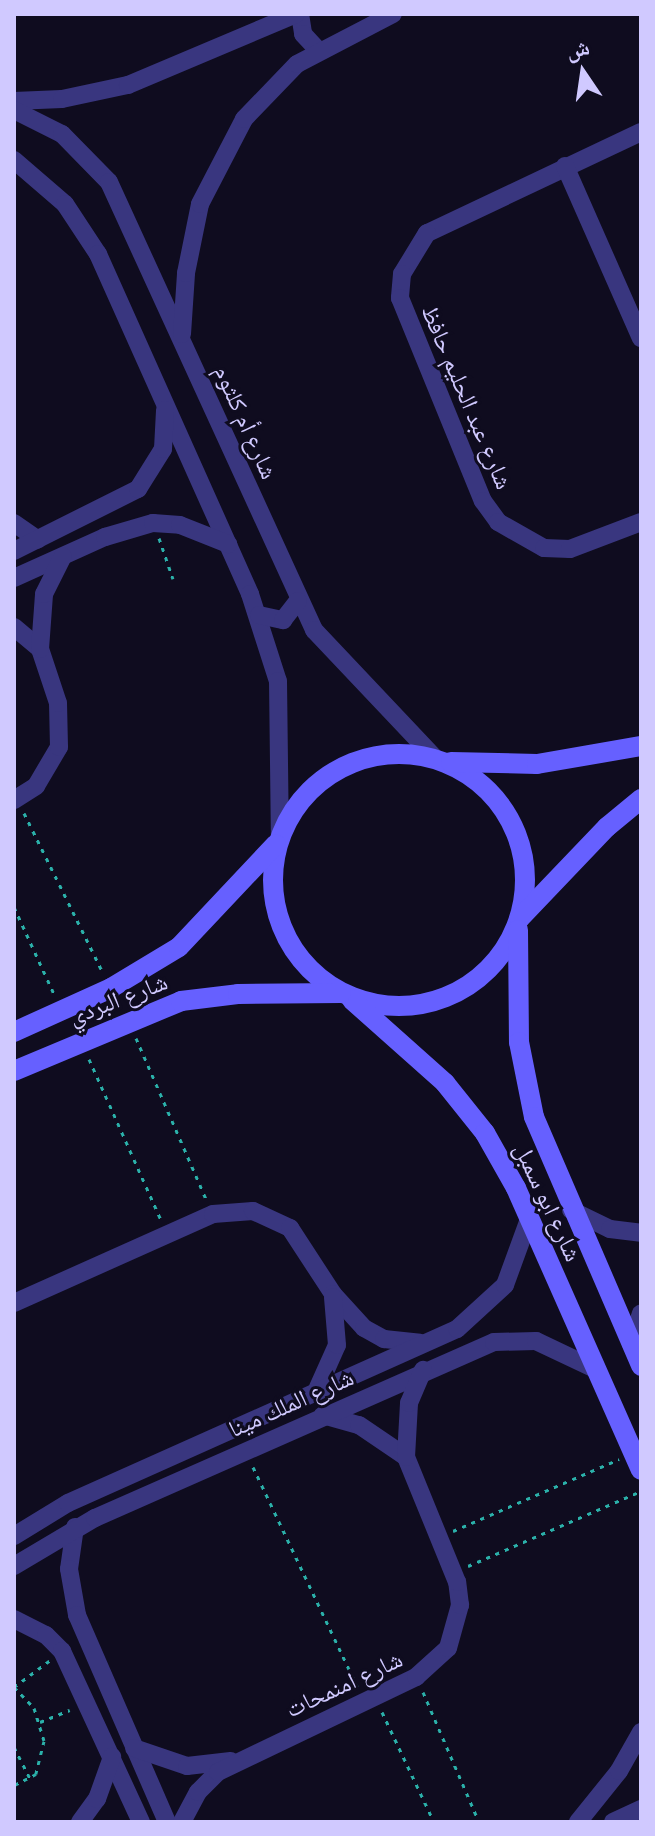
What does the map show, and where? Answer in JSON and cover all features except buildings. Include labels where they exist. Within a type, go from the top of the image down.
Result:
[{"type":"street","points":[[14,101],[62,99],[128,85],[298,14],[303,34],[318,50]]},
{"type":"street","points":[[182,337],[191,238],[214,171],[259,98],[318,50],[393,14]]},
{"type":"street","name":"شارع أم كلثوم","points":[[14,110],[62,134],[109,182],[182,337],[298,601],[334,657],[439,760]]},
{"type":"street","name":"شارع عبد الحليم حافظ","points":[[641,132],[427,233],[402,274],[400,298],[406,322],[477,487],[498,522],[531,543],[570,549],[641,522]]},
{"type":"street","points":[[14,160],[55,194],[83,228],[259,615],[272,652],[281,710],[279,839],[273,885],[281,928],[316,977],[345,995],[406,1007],[449,996],[486,972],[519,921],[607,827],[641,799]]},
{"type":"street","points":[[565,166],[633,296],[641,338]]},
{"type":"street","points":[[14,551],[95,515],[138,489],[153,471],[163,449],[163,400]]},
{"type":"street","points":[[95,515],[104,522],[105,537]]},
{"type":"street","points":[[14,523],[38,540]]},
{"type":"street","points":[[14,578],[105,537],[153,523],[180,525],[228,544]]},
{"type":"street","points":[[15,800],[36,786],[59,747],[58,703],[40,649],[44,594],[63,556]]},
{"type":"street","points":[[259,615],[283,620],[298,601]]},
{"type":"street","points":[[14,627],[40,649]]},
{"type":"street","points":[[279,839],[305,796],[343,767],[388,754],[439,760],[537,764],[641,746]]},
{"type":"street","points":[[439,760],[489,790],[512,824],[525,863],[519,921]]},
{"type":"street","name":"شارع البردي","points":[[14,1032],[149,968],[202,927],[279,839]]},
{"type":"street","name":"شارع ابو سمبل","points":[[519,921],[519,1029],[525,1080],[546,1154],[641,1366]]},
{"type":"street","name":"شارع البردي","points":[[14,1071],[128,1020],[209,996],[345,995]]},
{"type":"street","name":"شارع ابو سمبل","points":[[345,995],[467,1107],[501,1158],[637,1461]]},
{"type":"street","points":[[571,1210],[610,1229],[641,1233]]},
{"type":"street","points":[[14,1303],[213,1214],[253,1211],[290,1228],[333,1294],[364,1328],[384,1339],[427,1342]]},
{"type":"street","name":"شارع الملك مينا","points":[[14,1536],[68,1503],[427,1342],[476,1317],[505,1285],[529,1219]]},
{"type":"street","points":[[316,1392],[337,1345],[333,1294]]},
{"type":"street","points":[[631,1344],[641,1314]]},
{"type":"street","points":[[476,1317],[494,1326],[494,1342]]},
{"type":"street","name":"شارع الملك مينا","points":[[14,1566],[75,1527],[244,1449],[494,1342],[536,1341],[597,1370]]},
{"type":"street","name":"شارع امنمحات","points":[[182,1822],[198,1792],[242,1758],[416,1677],[441,1657],[457,1627],[460,1605],[453,1573],[406,1457],[409,1403],[423,1370]]},
{"type":"street","points":[[323,1415],[368,1429],[406,1457]]},
{"type":"street","points":[[75,1527],[72,1592],[94,1657],[167,1822]]},
{"type":"street","points":[[14,1619],[46,1635],[62,1651],[74,1671],[141,1822]]},
{"type":"street","points":[[74,1671],[78,1657],[94,1657]]},
{"type":"street","points":[[578,1822],[619,1771],[641,1732]]},
{"type":"street","name":"شارع امنمحات","points":[[134,1748],[187,1766],[242,1758]]},
{"type":"street","points":[[80,1822],[97,1799],[112,1757]]},
{"type":"street","points":[[613,1822],[641,1809]]},
{"type":"path","points":[[153,523],[173,579]]},
{"type":"path","points":[[15,800],[111,988]]},
{"type":"path","points":[[14,907],[62,1011]]},
{"type":"path","points":[[128,1020],[213,1214]]},
{"type":"path","points":[[81,1040],[167,1235]]},
{"type":"path","points":[[244,1449],[434,1822]]},
{"type":"path","points":[[439,1537],[637,1461]]},
{"type":"path","points":[[453,1573],[641,1491]]},
{"type":"path","points":[[31,1780],[43,1750],[40,1722],[14,1687],[62,1651]]},
{"type":"path","points":[[416,1677],[479,1822]]},
{"type":"path","points":[[40,1722],[88,1703]]},
{"type":"path","points":[[14,1722],[14,1737]]},
{"type":"path","points":[[14,1747],[31,1780]]},
{"type":"path","points":[[14,1785],[31,1780]]}]
